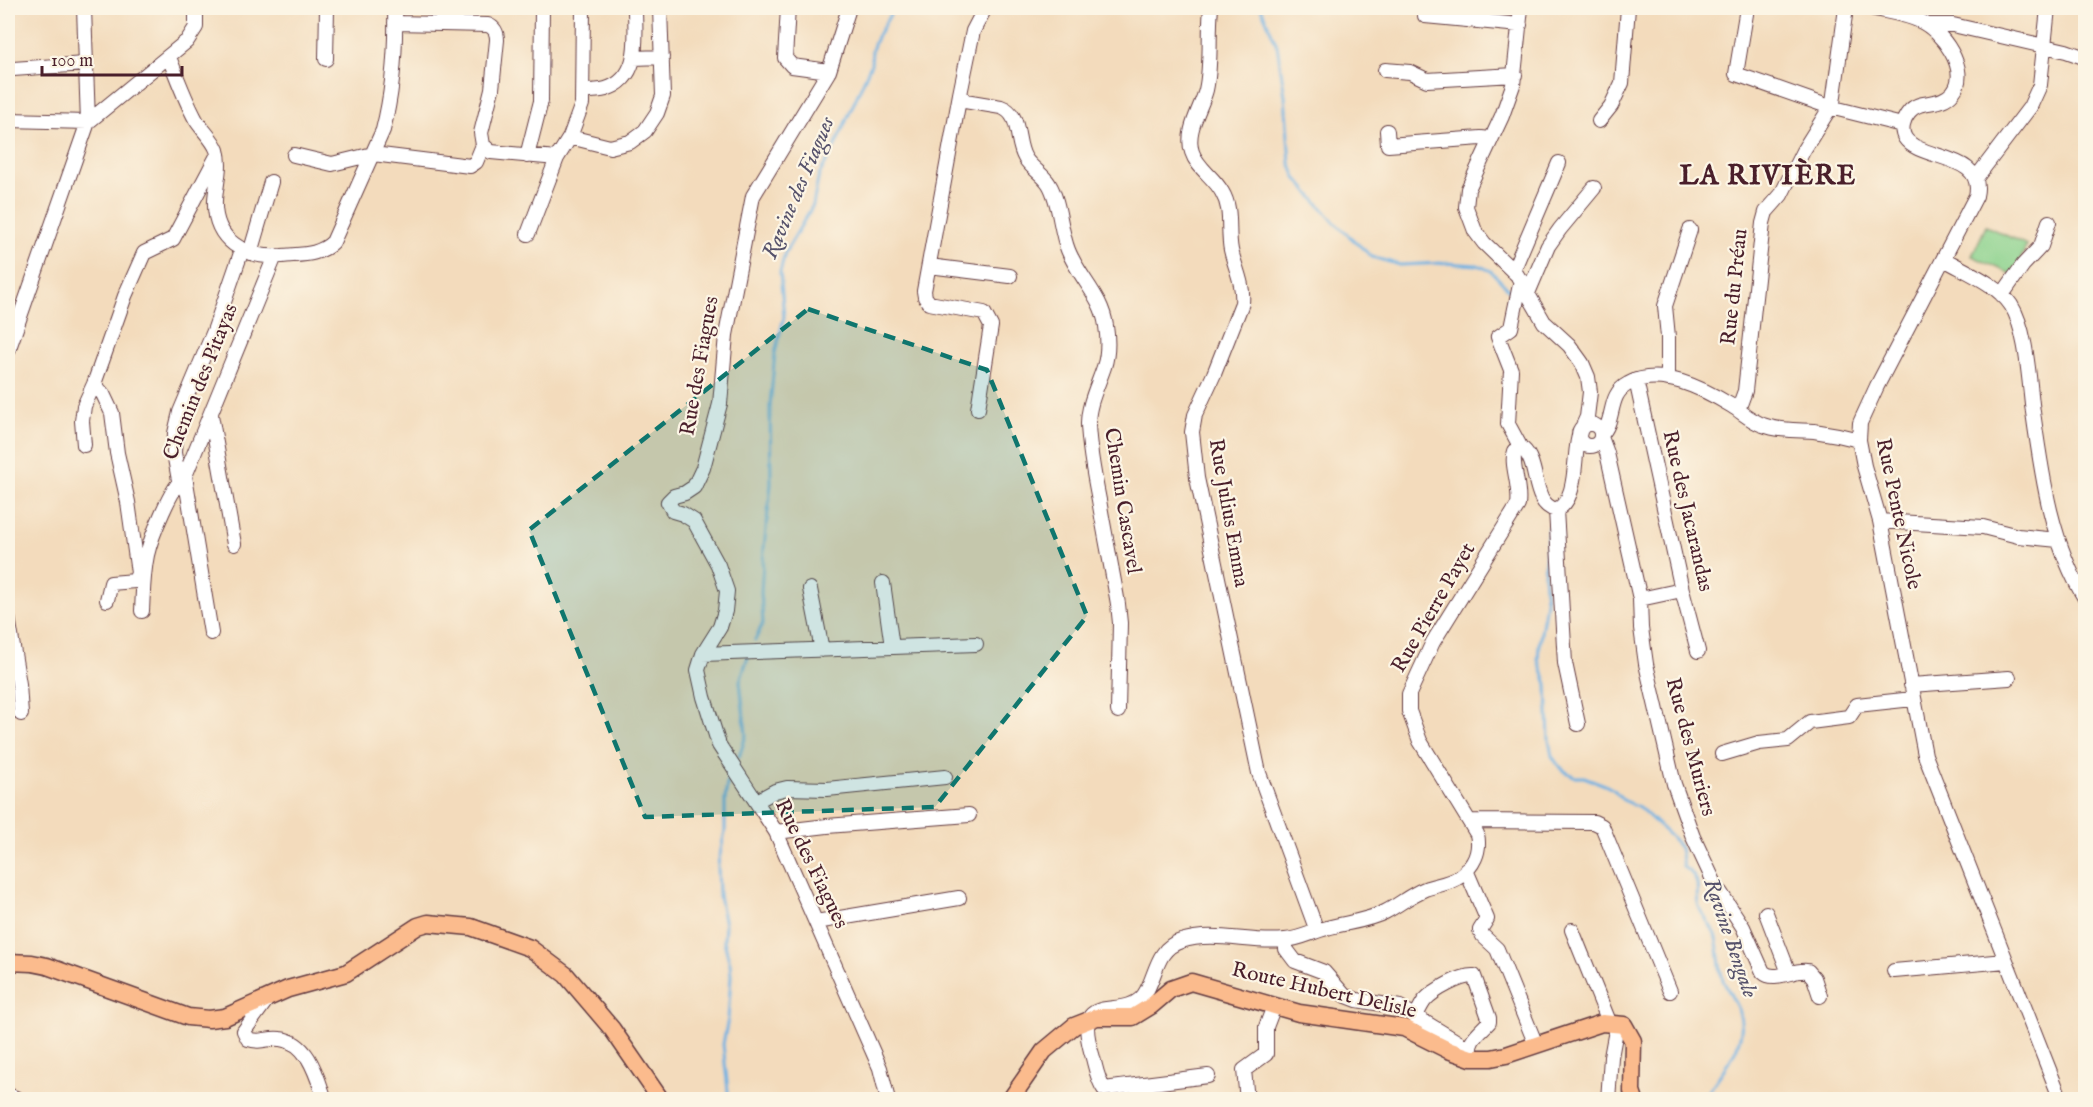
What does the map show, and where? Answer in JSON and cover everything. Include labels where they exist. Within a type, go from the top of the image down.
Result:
[{"type":"main road","points":[[8,962],[46,966],[188,1017],[209,1019],[225,1017],[288,989],[346,973],[418,926],[428,923],[471,927],[530,948],[566,975],[612,1029],[661,1100]]},
{"type":"main road","name":"Route Hubert Delisle","points":[[1010,1100],[1044,1051],[1074,1026],[1096,1017],[1133,1017],[1151,1006],[1171,989],[1191,982],[1299,1013],[1404,1028],[1448,1050],[1491,1058],[1602,1023],[1614,1024]]},
{"type":"main road","points":[[1614,1024],[1624,1025],[1633,1041],[1632,1091],[1635,1100]]},
{"type":"street","points":[[8,351],[88,122],[84,8]]},
{"type":"street","points":[[8,120],[88,122],[169,57],[193,34],[196,27],[196,8]]},
{"type":"street","points":[[326,59],[327,8]]},
{"type":"street","points":[[169,57],[197,121],[218,154],[219,168],[215,200],[217,217],[220,227],[229,240],[246,251],[275,256],[315,253],[322,251],[333,242],[373,154],[387,116],[393,66],[395,8]]},
{"type":"street","points":[[527,156],[541,101],[542,8]]},
{"type":"street","points":[[528,234],[557,158],[570,137],[582,104],[583,8]]},
{"type":"street","points":[[583,91],[604,90],[614,86],[630,70],[634,58],[635,8]]},
{"type":"street","points":[[570,137],[610,147],[630,142],[645,131],[657,113],[663,96],[660,8]]},
{"type":"street","points":[[788,8],[785,58],[788,63],[792,66],[829,71]]},
{"type":"street","name":"Rue des Fiagues","points":[[849,8],[829,71],[753,196],[726,335],[720,404],[703,468],[694,488],[674,496],[668,502],[673,511],[683,513],[694,521],[718,565],[727,591],[725,611],[720,627],[703,654],[698,670],[719,745],[776,832],[880,1068],[888,1100]]},
{"type":"street","points":[[978,409],[991,326],[988,318],[984,313],[929,303],[924,291],[973,31],[985,8]]},
{"type":"street","name":"Rue Julius Emma","points":[[1211,8],[1210,60],[1206,89],[1190,140],[1192,152],[1198,164],[1221,189],[1227,200],[1231,249],[1243,295],[1242,303],[1214,374],[1195,415],[1192,432],[1197,478],[1259,772],[1317,930]]},
{"type":"street","points":[[1521,8],[1515,75],[1509,97],[1468,189],[1467,215],[1474,231],[1517,276],[1544,322],[1569,345],[1582,363],[1589,383],[1593,433]]},
{"type":"street","points":[[1599,121],[1611,106],[1622,83],[1628,8]]},
{"type":"street","points":[[1747,8],[1736,74],[1830,107],[1902,124]]},
{"type":"street","name":"Rue du Préau","points":[[1738,410],[1745,391],[1763,223],[1766,212],[1781,195],[1803,151],[1833,103],[1846,8]]},
{"type":"street","points":[[1871,8],[1919,20],[1928,25],[1946,44],[1958,63],[1957,86],[1947,98],[1938,103],[1916,106],[1909,111],[1902,124],[1902,132],[1910,143],[1966,168],[1976,178],[2030,107],[2040,85],[2048,8]]},
{"type":"street","points":[[1425,16],[1520,25]]},
{"type":"street","points":[[294,155],[332,164],[373,154],[470,166],[476,162],[483,145],[481,133],[492,88],[497,40],[493,27],[395,23]]},
{"type":"street","points":[[1928,25],[1953,25],[2085,57]]},
{"type":"street","points":[[634,58],[662,57]]},
{"type":"street","points":[[13,69],[85,64]]},
{"type":"street","points":[[1385,70],[1410,72],[1427,80],[1515,75]]},
{"type":"street","name":"Chemin Cascavel","points":[[960,94],[970,104],[1001,107],[1012,116],[1021,151],[1025,159],[1050,186],[1073,262],[1097,297],[1105,317],[1106,357],[1088,421],[1094,476],[1120,623],[1118,711]]},
{"type":"street","points":[[1388,131],[1388,144],[1491,139]]},
{"type":"street","points":[[483,145],[491,152],[557,158]]},
{"type":"street","points":[[84,445],[82,421],[84,406],[125,296],[144,253],[173,239],[218,154]]},
{"type":"street","points":[[1556,510],[1551,509],[1540,495],[1531,460],[1521,448],[1508,424],[1511,370],[1498,337],[1511,328],[1517,276],[1559,163]]},
{"type":"street","name":"Rue Pente Nicole","points":[[1976,178],[1978,188],[1976,196],[1877,386],[1860,423],[1859,440],[1880,521],[1924,755],[2061,1100]]},
{"type":"street","points":[[142,611],[147,553],[167,502],[182,478],[174,453],[178,422],[271,182]]},
{"type":"street","points":[[1528,293],[1548,246],[1594,188]]},
{"type":"street","points":[[2002,295],[2023,265],[2041,246],[2049,222]]},
{"type":"street","points":[[1668,379],[1665,306],[1690,230]]},
{"type":"street","name":"Chemin des Pitayas","points":[[211,633],[182,478],[211,416],[275,256]]},
{"type":"street","points":[[1944,259],[2002,295],[2014,311],[2021,332],[2045,488],[2058,540],[2085,600]]},
{"type":"street","points":[[929,266],[1010,276]]},
{"type":"street","points":[[1556,510],[1566,500],[1576,460],[1593,433],[1606,428],[1611,406],[1619,391],[1636,380],[1668,379],[1688,384],[1765,426],[1831,433],[1859,440]]},
{"type":"street","name":"Rue des Jacarandas","points":[[1636,380],[1682,590],[1698,651]]},
{"type":"street","points":[[94,384],[103,394],[112,413],[138,573],[135,581],[111,583],[107,600]]},
{"type":"street","points":[[211,416],[234,544]]},
{"type":"street","name":"Rue des Muriers","points":[[1593,433],[1640,599],[1641,628],[1654,705],[1674,784],[1693,837],[1715,884],[1743,927],[1763,972],[1773,976],[1808,970],[1814,978],[1820,996]]},
{"type":"street","name":"Rue Pierre Payet","points":[[1466,870],[1477,854],[1479,847],[1477,834],[1420,741],[1409,711],[1409,694],[1433,642],[1518,505],[1519,490],[1513,457],[1515,451],[1521,448]]},
{"type":"street","points":[[1556,510],[1564,663],[1578,724]]},
{"type":"street","points":[[1880,521],[1983,527],[2018,536],[2058,540]]},
{"type":"street","points":[[884,583],[892,647]]},
{"type":"street","points":[[810,589],[822,650]]},
{"type":"street","points":[[1640,599],[1682,590]]},
{"type":"street","points":[[8,617],[19,684],[21,714]]},
{"type":"street","points":[[703,654],[976,644]]},
{"type":"street","points":[[1722,754],[1760,743],[1788,740],[1810,722],[1849,717],[1857,705],[1912,692],[2009,678]]},
{"type":"street","points":[[757,801],[775,791],[787,788],[827,789],[945,777]]},
{"type":"street","points":[[776,832],[969,815]]},
{"type":"street","points":[[1470,821],[1594,822],[1602,826],[1670,991]]},
{"type":"street","points":[[1208,1076],[1104,1089],[1090,1044],[1087,1030],[1088,1020],[1094,1012],[1138,1001],[1146,990],[1163,952],[1177,942],[1207,937],[1286,940],[1378,915],[1424,890],[1458,878],[1466,870],[1487,919],[1480,930],[1497,949],[1536,1045]]},
{"type":"street","points":[[816,922],[958,898]]},
{"type":"street","points":[[1766,913],[1789,973]]},
{"type":"street","points":[[1572,930],[1614,1024],[1608,1100]]},
{"type":"street","points":[[1286,940],[1286,949],[1293,960],[1324,972],[1344,995],[1357,1000],[1400,1007],[1415,1017],[1470,1053],[1472,1040],[1489,1022],[1474,976],[1459,978],[1425,1000],[1415,1017]]},
{"type":"street","points":[[1894,971],[2006,961]]},
{"type":"street","points":[[268,998],[244,1031],[248,1040],[257,1042],[280,1038],[297,1044],[313,1065],[325,1100]]},
{"type":"street","points":[[1247,1100],[1244,1070],[1266,1054],[1266,1027],[1274,1006]]},
{"type":"street","points":[[8,1095],[20,1100]]},
{"type":"highlighted area","points":[[808,309],[987,370],[1087,616],[935,807],[645,817],[529,530]]},
{"type":"green space","points":[[1986,226],[2027,245],[2013,275],[1972,256]]},
{"type":"waterway","name":"Ravine des Fiagues","points":[[755,640],[763,623],[761,592],[771,484],[770,406],[775,353],[784,317],[780,272],[785,253],[813,205],[819,175],[836,144],[871,64],[872,50],[877,37],[894,8]]},
{"type":"waterway","name":"Ravine Bengale","points":[[1261,8],[1277,45],[1285,96],[1290,163],[1296,178],[1335,223],[1372,257],[1400,265],[1444,263],[1478,265],[1491,271],[1511,292]]},
{"type":"waterway","name":"Ravine Bengale","points":[[1548,527],[1544,575],[1546,602],[1538,660],[1547,684],[1549,740],[1552,756],[1566,772],[1575,777],[1584,777],[1605,785],[1614,790],[1623,800],[1639,807],[1680,848],[1683,867],[1696,880],[1699,907],[1715,935],[1723,980],[1740,1017],[1741,1031],[1736,1050],[1704,1100]]},
{"type":"waterway","name":"Ravine des Fiagues","points":[[739,757],[746,735],[740,681],[748,657]]},
{"type":"waterway","name":"Ravine des Fiagues","points":[[729,770],[725,799],[725,831],[718,864],[719,896],[725,924],[724,941],[731,976],[728,1019],[723,1044],[729,1100]]},
{"type":"district","name":"LA RIVIÈRE","points":[[1768,177]]}]
